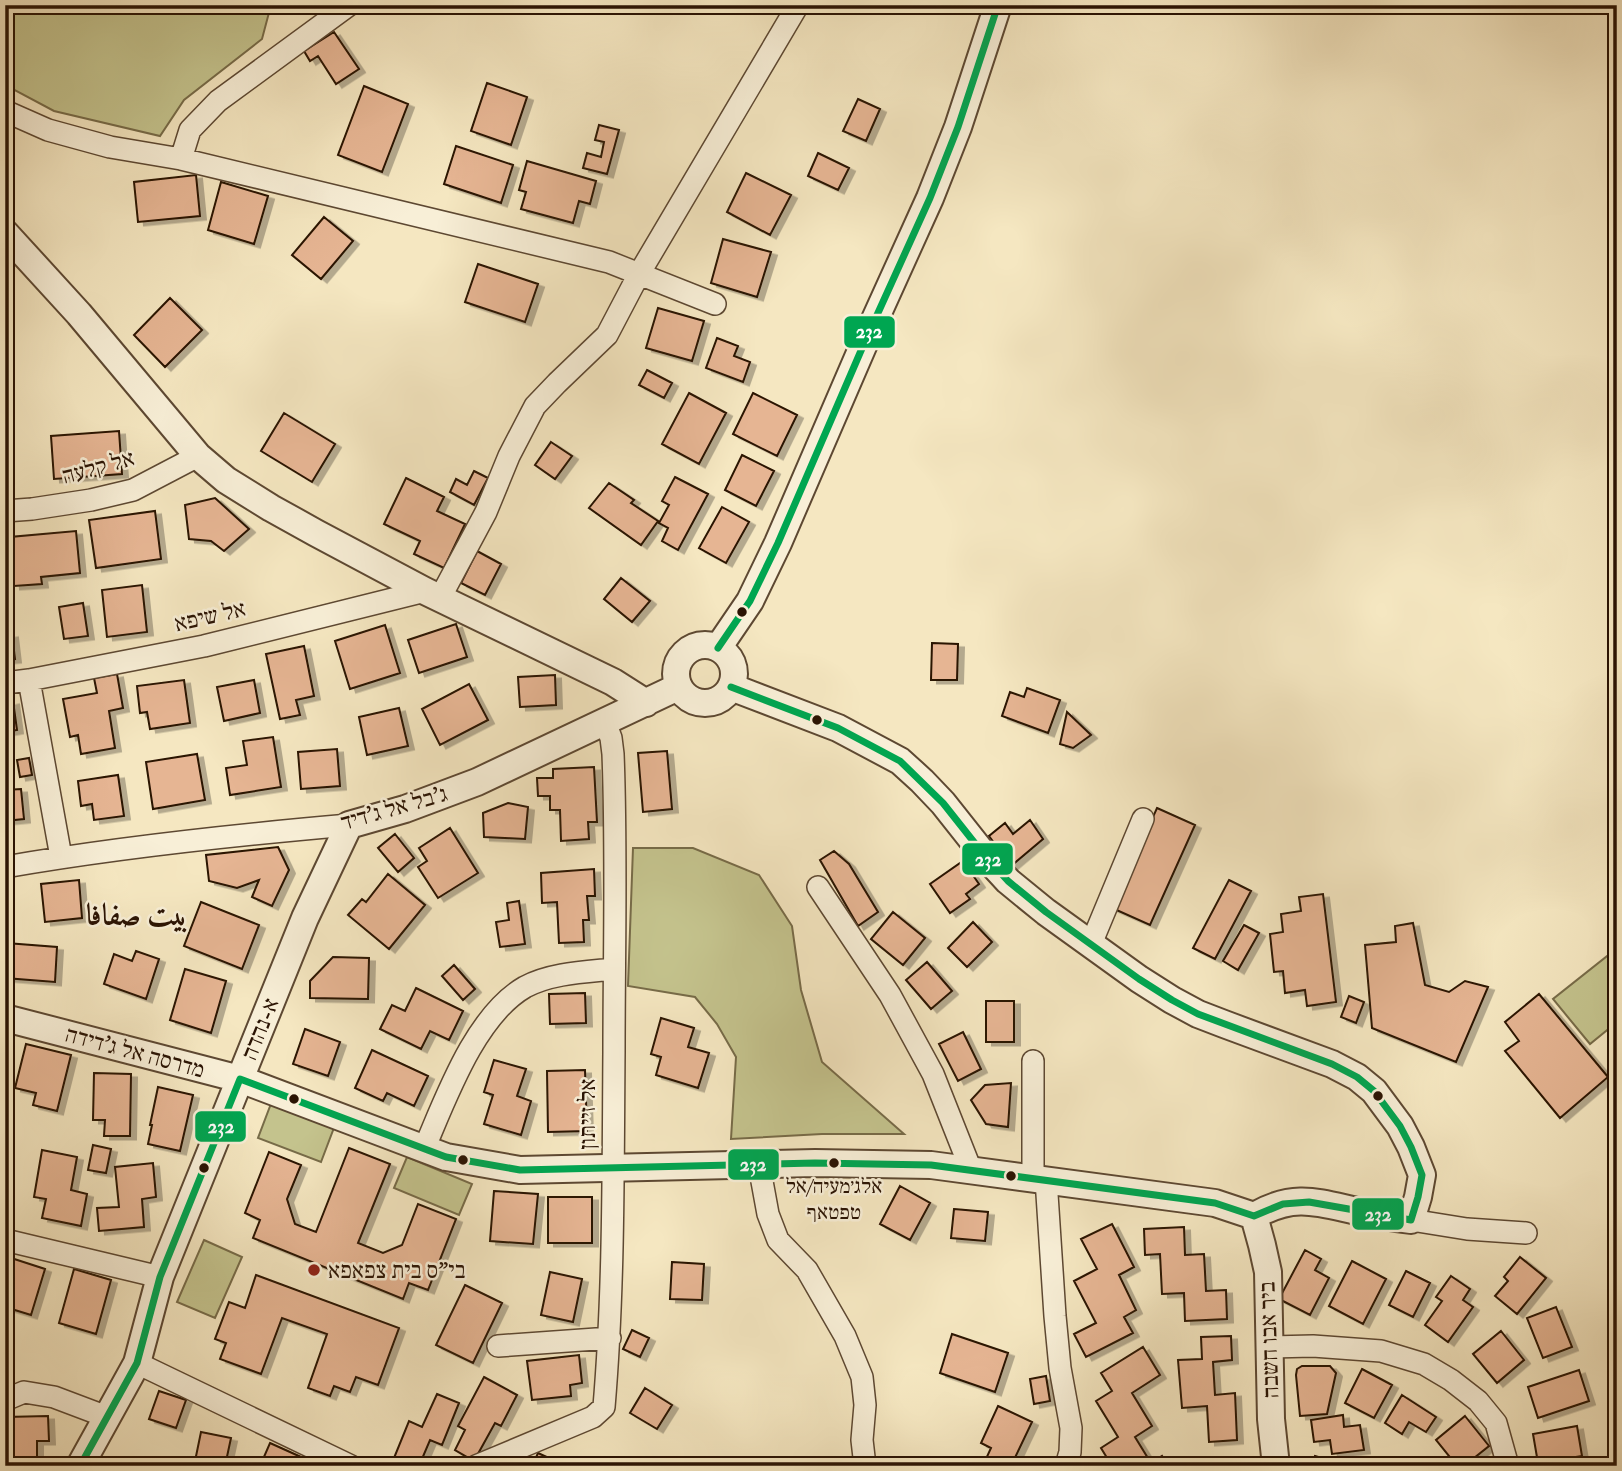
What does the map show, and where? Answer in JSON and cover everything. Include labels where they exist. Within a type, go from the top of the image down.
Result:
[{"type":"street","points":[[181,159],[190,130],[218,101],[349,5]]},
{"type":"street","points":[[433,594],[486,512],[509,456],[535,406],[607,335],[639,274],[798,5]]},
{"type":"street","points":[[718,648],[750,601],[778,543],[857,358],[930,198],[958,127],[998,5]]},
{"type":"street","points":[[5,111],[48,130],[97,144],[181,159],[609,262],[715,304]]},
{"type":"street","points":[[5,233],[79,314],[198,456],[226,480],[271,508],[433,594],[587,668],[646,702]]},
{"type":"street","name":"אל קלעה","points":[[5,511],[91,500],[133,490],[198,456]]},
{"type":"street","name":"אל שיפא","points":[[5,682],[29,680],[204,646],[433,594]]},
{"type":"street","points":[[700,645],[718,648],[726,653],[734,669],[731,687],[726,695],[709,703],[691,700],[678,687],[676,669],[679,660],[684,653],[700,645]]},
{"type":"street","points":[[29,680],[61,857]]},
{"type":"street","name":"ג'בל אל ג'דיד","points":[[5,867],[61,857],[242,834],[349,825],[405,809],[477,782],[678,687]]},
{"type":"street","points":[[731,687],[838,729],[900,761],[943,803],[1008,881],[1046,912],[1171,1000],[1198,1014],[1332,1064],[1357,1077],[1374,1091],[1400,1126],[1422,1175],[1411,1220]]},
{"type":"street","name":"אל זייתון","points":[[476,1466],[593,1418],[604,1407],[610,1338],[614,969],[614,776],[611,738],[605,722]]},
{"type":"street","points":[[1090,944],[1143,819]]},
{"type":"street","name":"א-נהדה","points":[[80,1466],[137,1363],[160,1277],[305,919],[349,825]]},
{"type":"street","points":[[818,887],[890,995],[909,1029],[933,1074],[971,1170]]},
{"type":"street","points":[[424,1149],[475,1040],[508,1000],[526,987],[548,979],[614,969]]},
{"type":"street","name":"מדרסה אל ג'דידה","points":[[5,1018],[240,1079],[446,1157],[520,1170],[815,1163],[931,1165],[1215,1202],[1254,1216]]},
{"type":"street","points":[[1033,1061],[1040,1178],[1060,1368],[1071,1429],[1066,1466]]},
{"type":"street","points":[[759,1165],[768,1214],[778,1240],[807,1270],[845,1336],[862,1377],[865,1405],[862,1440],[865,1466]]},
{"type":"street","points":[[1254,1216],[1267,1208],[1284,1203],[1309,1200],[1366,1213],[1467,1229],[1526,1233]]},
{"type":"street","name":"ביר אבו חשבה","points":[[1254,1216],[1268,1272],[1271,1419],[1276,1466]]},
{"type":"street","points":[[5,1240],[160,1277]]},
{"type":"street","points":[[498,1346],[610,1338]]},
{"type":"street","points":[[1270,1347],[1313,1346],[1381,1351],[1424,1364],[1478,1401],[1496,1423],[1508,1466]]},
{"type":"street","points":[[137,1363],[351,1466]]},
{"type":"street","points":[[5,1400],[24,1392],[54,1397],[107,1417]]},
{"type":"shaded area","points":[[5,5],[271,5],[262,39],[184,100],[160,136],[54,111],[5,85]]},
{"type":"shaded area","points":[[633,848],[693,848],[759,875],[792,926],[801,990],[822,1062],[904,1134],[822,1134],[731,1139],[736,1057],[717,1024],[695,997],[628,986]]},
{"type":"shaded area","points":[[1611,953],[1617,960],[1617,1022],[1590,1044],[1553,999]]},
{"type":"shaded area","points":[[272,1101],[335,1125],[321,1162],[258,1138]]},
{"type":"shaded area","points":[[407,1157],[472,1184],[459,1215],[394,1188]]},
{"type":"shaded area","points":[[204,1240],[242,1257],[215,1318],[177,1302]]},
{"type":"building","points":[[334,32],[359,69],[336,84],[318,56],[310,61],[304,51]]},
{"type":"building","points":[[487,83],[527,97],[511,145],[471,131]]},
{"type":"building","points":[[364,86],[408,104],[382,172],[338,155]]},
{"type":"building","points":[[858,99],[880,109],[866,141],[843,131]]},
{"type":"building","points":[[599,125],[619,130],[607,174],[583,168],[587,153],[601,157],[604,142],[595,140]]},
{"type":"building","points":[[456,146],[513,165],[501,203],[444,184]]},
{"type":"building","points":[[818,153],[849,168],[838,190],[808,176]]},
{"type":"building","points":[[527,161],[596,181],[590,204],[579,201],[573,223],[521,209],[526,192],[519,190]]},
{"type":"building","points":[[746,173],[791,195],[770,235],[727,212]]},
{"type":"building","points":[[196,175],[200,216],[138,222],[134,182]]},
{"type":"building","points":[[221,182],[268,196],[254,244],[208,230]]},
{"type":"building","points":[[324,217],[353,241],[321,279],[292,255]]},
{"type":"building","points":[[723,239],[771,252],[757,297],[711,283]]},
{"type":"building","points":[[478,264],[538,284],[525,322],[465,302]]},
{"type":"building","points":[[170,298],[202,330],[165,367],[134,335]]},
{"type":"building","points":[[658,308],[704,321],[692,361],[646,348]]},
{"type":"building","points":[[717,338],[738,346],[734,356],[750,362],[743,382],[706,368]]},
{"type":"building","points":[[647,370],[672,383],[664,398],[639,385]]},
{"type":"building","points":[[689,393],[726,413],[699,464],[662,444]]},
{"type":"building","points":[[753,393],[797,415],[777,456],[733,434]]},
{"type":"building","points":[[284,413],[335,444],[312,482],[261,451]]},
{"type":"building","points":[[119,431],[122,474],[54,479],[51,436]]},
{"type":"building","points":[[551,442],[572,456],[555,479],[535,465]]},
{"type":"building","points":[[742,455],[774,471],[756,506],[725,490]]},
{"type":"building","points":[[474,471],[488,478],[474,505],[450,492],[456,479],[467,485]]},
{"type":"building","points":[[675,477],[708,494],[678,550],[662,541],[668,528],[659,523],[669,505],[662,501]]},
{"type":"building","points":[[406,478],[444,497],[437,511],[465,524],[444,568],[414,554],[420,541],[384,524]]},
{"type":"building","points":[[609,483],[634,500],[631,503],[658,521],[641,545],[589,508]]},
{"type":"building","points":[[215,498],[249,529],[224,551],[211,541],[189,539],[185,505]]},
{"type":"building","points":[[722,507],[749,522],[726,563],[699,548]]},
{"type":"building","points":[[155,511],[161,559],[96,568],[89,520]]},
{"type":"building","points":[[76,531],[80,573],[41,577],[42,584],[14,586],[10,537]]},
{"type":"building","points":[[477,551],[501,564],[485,595],[461,583]]},
{"type":"building","points":[[621,578],[650,601],[632,622],[604,599]]},
{"type":"building","points":[[142,585],[147,632],[107,637],[102,590]]},
{"type":"building","points":[[83,603],[88,636],[64,639],[59,607]]},
{"type":"building","points":[[456,624],[467,657],[419,673],[408,640]]},
{"type":"building","points":[[385,625],[400,673],[350,689],[335,641]]},
{"type":"building","points":[[12,634],[15,659],[5,660],[5,635]]},
{"type":"building","points":[[932,643],[958,644],[957,680],[931,680]]},
{"type":"building","points":[[304,646],[314,696],[296,700],[300,715],[280,719],[266,654]]},
{"type":"building","points":[[117,674],[123,708],[109,711],[115,748],[81,754],[78,735],[70,737],[63,699],[97,693],[94,678]]},
{"type":"building","points":[[555,675],[556,705],[520,707],[518,677]]},
{"type":"building","points":[[184,680],[190,723],[150,729],[147,712],[140,713],[137,686]]},
{"type":"building","points":[[254,680],[260,713],[224,721],[217,687]]},
{"type":"building","points":[[469,684],[488,720],[440,745],[422,709]]},
{"type":"building","points":[[1027,688],[1060,700],[1048,733],[1002,716],[1010,692],[1024,697]]},
{"type":"building","points":[[13,701],[17,730],[5,732],[5,703]]},
{"type":"building","points":[[399,708],[408,746],[367,755],[359,717]]},
{"type":"building","points":[[1067,712],[1091,735],[1073,748],[1060,744]]},
{"type":"building","points":[[273,737],[281,787],[230,795],[226,768],[247,765],[243,741]]},
{"type":"building","points":[[337,749],[340,786],[301,789],[298,752]]},
{"type":"building","points":[[667,751],[672,809],[643,812],[638,753]]},
{"type":"building","points":[[197,754],[205,800],[153,809],[146,762]]},
{"type":"building","points":[[29,758],[32,775],[20,777],[17,760]]},
{"type":"building","points":[[594,767],[597,822],[588,822],[589,839],[561,841],[560,810],[550,810],[550,796],[538,796],[537,778],[553,778],[553,769]]},
{"type":"building","points":[[118,775],[124,816],[94,820],[92,804],[81,806],[78,781]]},
{"type":"building","points":[[21,789],[24,819],[5,821],[5,790]]},
{"type":"building","points":[[508,803],[528,807],[525,839],[484,837],[483,813]]},
{"type":"building","points":[[1157,808],[1195,825],[1150,925],[1112,908]]},
{"type":"building","points":[[1030,820],[1043,839],[1011,866],[989,836],[1005,823],[1013,834]]},
{"type":"building","points":[[450,828],[478,873],[438,898],[418,867],[427,861],[419,848]]},
{"type":"building","points":[[395,834],[414,858],[398,872],[378,848]]},
{"type":"building","points":[[278,847],[289,870],[272,906],[252,897],[259,880],[237,888],[209,881],[206,855]]},
{"type":"building","points":[[834,851],[849,864],[878,912],[858,926],[820,860]]},
{"type":"building","points":[[963,861],[979,884],[966,894],[970,899],[950,913],[930,884]]},
{"type":"building","points":[[594,869],[595,896],[587,896],[589,920],[583,920],[584,942],[559,943],[557,902],[542,903],[541,873]]},
{"type":"building","points":[[388,874],[425,905],[389,949],[348,915],[362,899],[366,902]]},
{"type":"building","points":[[79,880],[82,918],[45,922],[41,884]]},
{"type":"building","points":[[1229,880],[1251,891],[1215,959],[1193,948]]},
{"type":"building","points":[[1323,894],[1336,1002],[1307,1006],[1305,990],[1285,993],[1283,971],[1274,972],[1270,934],[1283,932],[1281,914],[1301,911],[1299,897]]},
{"type":"building","points":[[519,901],[525,944],[500,947],[496,922],[509,920],[507,903]]},
{"type":"building","points":[[201,902],[259,925],[242,969],[184,946]]},
{"type":"building","points":[[893,912],[925,938],[903,965],[871,939]]},
{"type":"building","points":[[973,922],[992,942],[967,967],[948,948]]},
{"type":"building","points":[[1413,923],[1425,985],[1449,992],[1465,981],[1488,987],[1456,1062],[1372,1028],[1365,945],[1396,942],[1395,926]]},
{"type":"building","points":[[1244,925],[1259,933],[1238,970],[1223,961]]},
{"type":"building","points":[[6,943],[57,947],[55,982],[5,978]]},
{"type":"building","points":[[136,951],[159,959],[146,999],[104,984],[114,954],[132,961]]},
{"type":"building","points":[[333,957],[369,958],[368,999],[310,998],[310,981]]},
{"type":"building","points":[[927,962],[952,991],[931,1009],[906,980]]},
{"type":"building","points":[[454,965],[475,989],[463,1000],[442,976]]},
{"type":"building","points":[[185,969],[226,981],[211,1033],[170,1020]]},
{"type":"building","points":[[416,988],[463,1011],[449,1040],[430,1031],[421,1049],[380,1029],[392,1005],[405,1011]]},
{"type":"building","points":[[585,993],[586,1023],[550,1024],[549,994]]},
{"type":"building","points":[[1539,994],[1608,1077],[1560,1118],[1505,1051],[1519,1041],[1505,1022]]},
{"type":"building","points":[[1349,996],[1364,1002],[1356,1023],[1341,1017]]},
{"type":"building","points":[[986,1001],[1014,1001],[1014,1042],[986,1042]]},
{"type":"building","points":[[661,1018],[694,1028],[688,1047],[709,1053],[698,1088],[656,1075],[661,1057],[651,1054]]},
{"type":"building","points":[[305,1029],[340,1042],[328,1076],[293,1064]]},
{"type":"building","points":[[963,1032],[981,1069],[958,1081],[939,1044]]},
{"type":"building","points":[[26,1044],[71,1055],[57,1111],[33,1105],[36,1093],[15,1088]]},
{"type":"building","points":[[372,1050],[428,1076],[414,1106],[387,1093],[383,1101],[355,1088]]},
{"type":"building","points":[[494,1060],[526,1069],[517,1096],[531,1101],[521,1135],[484,1124],[493,1095],[484,1092]]},
{"type":"building","points":[[585,1070],[587,1131],[548,1132],[547,1071]]},
{"type":"building","points":[[94,1073],[131,1074],[130,1136],[104,1136],[105,1120],[93,1120]]},
{"type":"building","points":[[1011,1083],[1008,1127],[986,1124],[971,1100],[985,1085]]},
{"type":"building","points":[[158,1087],[193,1095],[180,1151],[148,1144]]},
{"type":"building","points":[[93,1145],[111,1149],[106,1173],[88,1170]]},
{"type":"building","points":[[349,1148],[390,1164],[358,1243],[383,1253],[402,1245],[418,1204],[456,1219],[428,1290],[409,1283],[403,1299],[253,1238],[260,1220],[245,1213],[269,1152],[301,1165],[287,1199],[295,1224],[316,1232]]},
{"type":"building","points":[[42,1150],[77,1157],[71,1190],[87,1194],[81,1226],[42,1218],[46,1199],[34,1197]]},
{"type":"building","points":[[153,1163],[156,1197],[142,1199],[144,1227],[99,1231],[97,1208],[119,1207],[115,1167]]},
{"type":"building","points":[[900,1186],[930,1203],[910,1240],[880,1224]]},
{"type":"building","points":[[494,1191],[538,1194],[533,1244],[490,1241]]},
{"type":"building","points":[[548,1197],[592,1197],[592,1243],[548,1243]]},
{"type":"building","points":[[954,1209],[988,1212],[985,1241],[951,1238]]},
{"type":"building","points":[[1112,1224],[1134,1267],[1119,1275],[1136,1310],[1124,1317],[1133,1333],[1086,1357],[1074,1334],[1096,1323],[1074,1281],[1097,1269],[1081,1239]]},
{"type":"building","points":[[1184,1227],[1185,1255],[1204,1254],[1206,1291],[1226,1290],[1227,1319],[1185,1321],[1184,1293],[1162,1294],[1160,1254],[1145,1255],[1144,1229]]},
{"type":"building","points":[[1305,1250],[1321,1259],[1315,1270],[1329,1278],[1310,1315],[1279,1299]]},
{"type":"building","points":[[5,1256],[45,1269],[31,1315],[5,1307]]},
{"type":"building","points":[[1520,1257],[1546,1278],[1517,1314],[1495,1296],[1508,1281],[1504,1277]]},
{"type":"building","points":[[1352,1261],[1386,1279],[1363,1324],[1329,1306]]},
{"type":"building","points":[[672,1262],[704,1264],[702,1300],[670,1299]]},
{"type":"building","points":[[74,1269],[111,1280],[96,1334],[59,1323]]},
{"type":"building","points":[[1406,1271],[1430,1283],[1413,1317],[1389,1305]]},
{"type":"building","points":[[550,1272],[582,1279],[573,1322],[541,1315]]},
{"type":"building","points":[[256,1275],[399,1328],[378,1385],[356,1377],[350,1392],[334,1386],[330,1396],[308,1388],[327,1334],[282,1318],[261,1374],[220,1359],[226,1343],[215,1339],[229,1302],[245,1308]]},
{"type":"building","points":[[1451,1276],[1470,1289],[1463,1300],[1473,1307],[1448,1342],[1425,1325],[1442,1301],[1436,1297]]},
{"type":"building","points":[[465,1285],[502,1303],[473,1363],[436,1345]]},
{"type":"building","points":[[1556,1307],[1572,1347],[1543,1358],[1527,1318]]},
{"type":"building","points":[[632,1330],[649,1338],[640,1357],[623,1349]]},
{"type":"building","points":[[1501,1331],[1524,1360],[1497,1383],[1473,1354]]},
{"type":"building","points":[[952,1334],[1008,1353],[995,1392],[940,1373]]},
{"type":"building","points":[[1231,1336],[1232,1360],[1213,1362],[1215,1395],[1235,1393],[1237,1440],[1209,1442],[1207,1406],[1182,1408],[1178,1360],[1202,1359],[1201,1337]]},
{"type":"building","points":[[1143,1347],[1160,1375],[1132,1393],[1152,1426],[1135,1437],[1151,1463],[1162,1456],[1168,1466],[1112,1466],[1101,1448],[1118,1437],[1096,1401],[1112,1391],[1101,1373]]},
{"type":"building","points":[[579,1355],[582,1383],[570,1385],[571,1396],[532,1400],[527,1361]]},
{"type":"building","points":[[1302,1366],[1330,1366],[1336,1373],[1327,1414],[1300,1416],[1296,1375],[1297,1369]]},
{"type":"building","points":[[1362,1369],[1392,1385],[1374,1418],[1345,1403]]},
{"type":"building","points":[[1579,1370],[1589,1401],[1538,1418],[1528,1387]]},
{"type":"building","points":[[1046,1376],[1050,1401],[1034,1404],[1030,1379]]},
{"type":"building","points":[[484,1377],[517,1395],[501,1426],[495,1423],[474,1461],[455,1450],[465,1430],[458,1426]]},
{"type":"building","points":[[645,1388],[672,1405],[657,1429],[630,1413]]},
{"type":"building","points":[[159,1391],[186,1400],[176,1428],[149,1419]]},
{"type":"building","points":[[437,1394],[459,1403],[442,1445],[430,1440],[419,1466],[412,1466],[394,1458],[409,1421],[422,1427]]},
{"type":"building","points":[[1402,1395],[1436,1417],[1426,1432],[1409,1422],[1402,1434],[1385,1423]]},
{"type":"building","points":[[998,1406],[1032,1422],[1011,1466],[994,1466],[985,1461],[991,1448],[981,1443]]},
{"type":"building","points":[[1343,1415],[1344,1427],[1360,1425],[1364,1450],[1332,1454],[1330,1440],[1314,1442],[1311,1420]]},
{"type":"building","points":[[48,1416],[49,1441],[37,1441],[37,1461],[5,1462],[5,1417]]},
{"type":"building","points":[[1465,1416],[1489,1446],[1464,1466],[1457,1466],[1436,1440]]},
{"type":"building","points":[[1577,1426],[1582,1456],[1538,1463],[1533,1434]]},
{"type":"building","points":[[201,1432],[231,1438],[225,1466],[194,1466]]},
{"type":"building","points":[[270,1443],[321,1466],[260,1466]]},
{"type":"building","points":[[538,1453],[566,1466],[532,1466]]},
{"type":"building","points":[[1315,1456],[1349,1466],[1312,1466]]},
{"type":"transit line","name":"232","points":[[718,648],[750,601],[778,543],[930,198],[958,127],[998,5]]},
{"type":"transit line","name":"232","points":[[80,1466],[137,1363],[160,1277],[240,1079],[446,1157],[520,1170],[815,1163],[931,1165],[1215,1203],[1254,1216],[1283,1204],[1309,1202],[1411,1220],[1422,1175],[1400,1126],[1374,1091],[1357,1077],[1332,1064],[1198,1014],[1172,1000],[1046,912],[1008,881],[943,803],[900,761],[838,728],[731,687]]},
{"type":"place","name":"אלג׳מעיה/אל טפטאף","points":[[834,1163]]},
{"type":"place","name":"בי\"ס בית צפאפא","points":[[314,1270]]},
{"type":"district","name":"بيت صفافا","points":[[137,915]]}]
